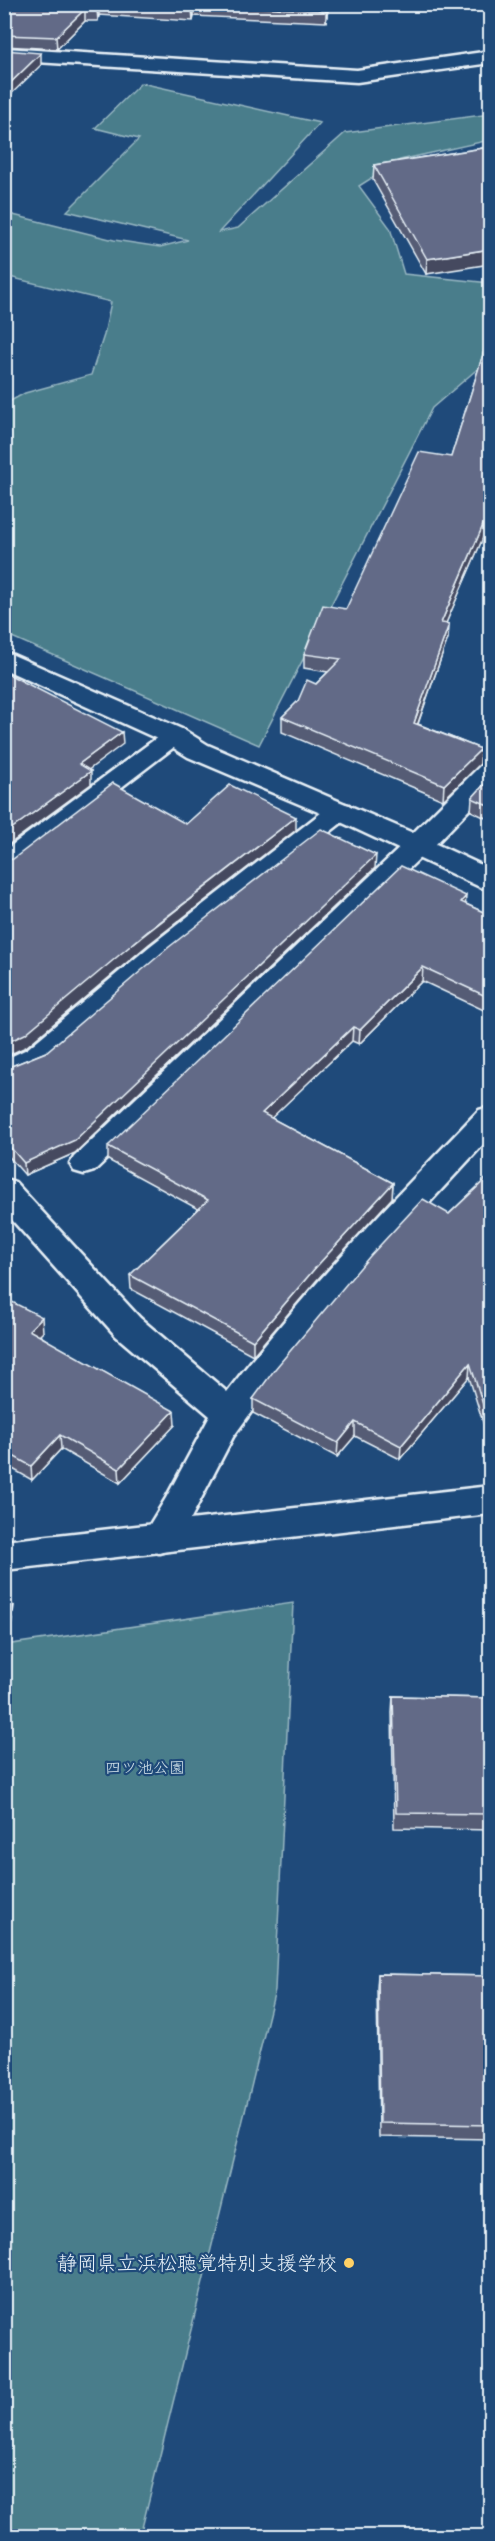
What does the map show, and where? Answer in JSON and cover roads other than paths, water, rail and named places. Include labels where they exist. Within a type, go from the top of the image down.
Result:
[{"type":"street","points":[[4,54],[357,76],[490,57]]},
{"type":"street","points":[[4,659],[174,736],[198,751],[340,811],[490,880]]},
{"type":"street","points":[[417,846],[490,772]]},
{"type":"street","points":[[159,1539],[172,1522],[230,1414],[308,1313],[490,1118]]},
{"type":"street","points":[[4,1190],[128,1327],[230,1414]]},
{"type":"street","points":[[10,1555],[490,1500]]},
{"type":"lane","points":[[4,864],[174,736]]},
{"type":"lane","points":[[4,1072],[36,1056],[159,952],[340,811]]},
{"type":"lane","points":[[84,1164],[417,846]]},
{"type":"place","name":"静岡県立浜松聴覚特別支援学校","points":[[349,2263]]},
{"type":"park label","name":"四ツ池公園","points":[[145,1767]]}]
